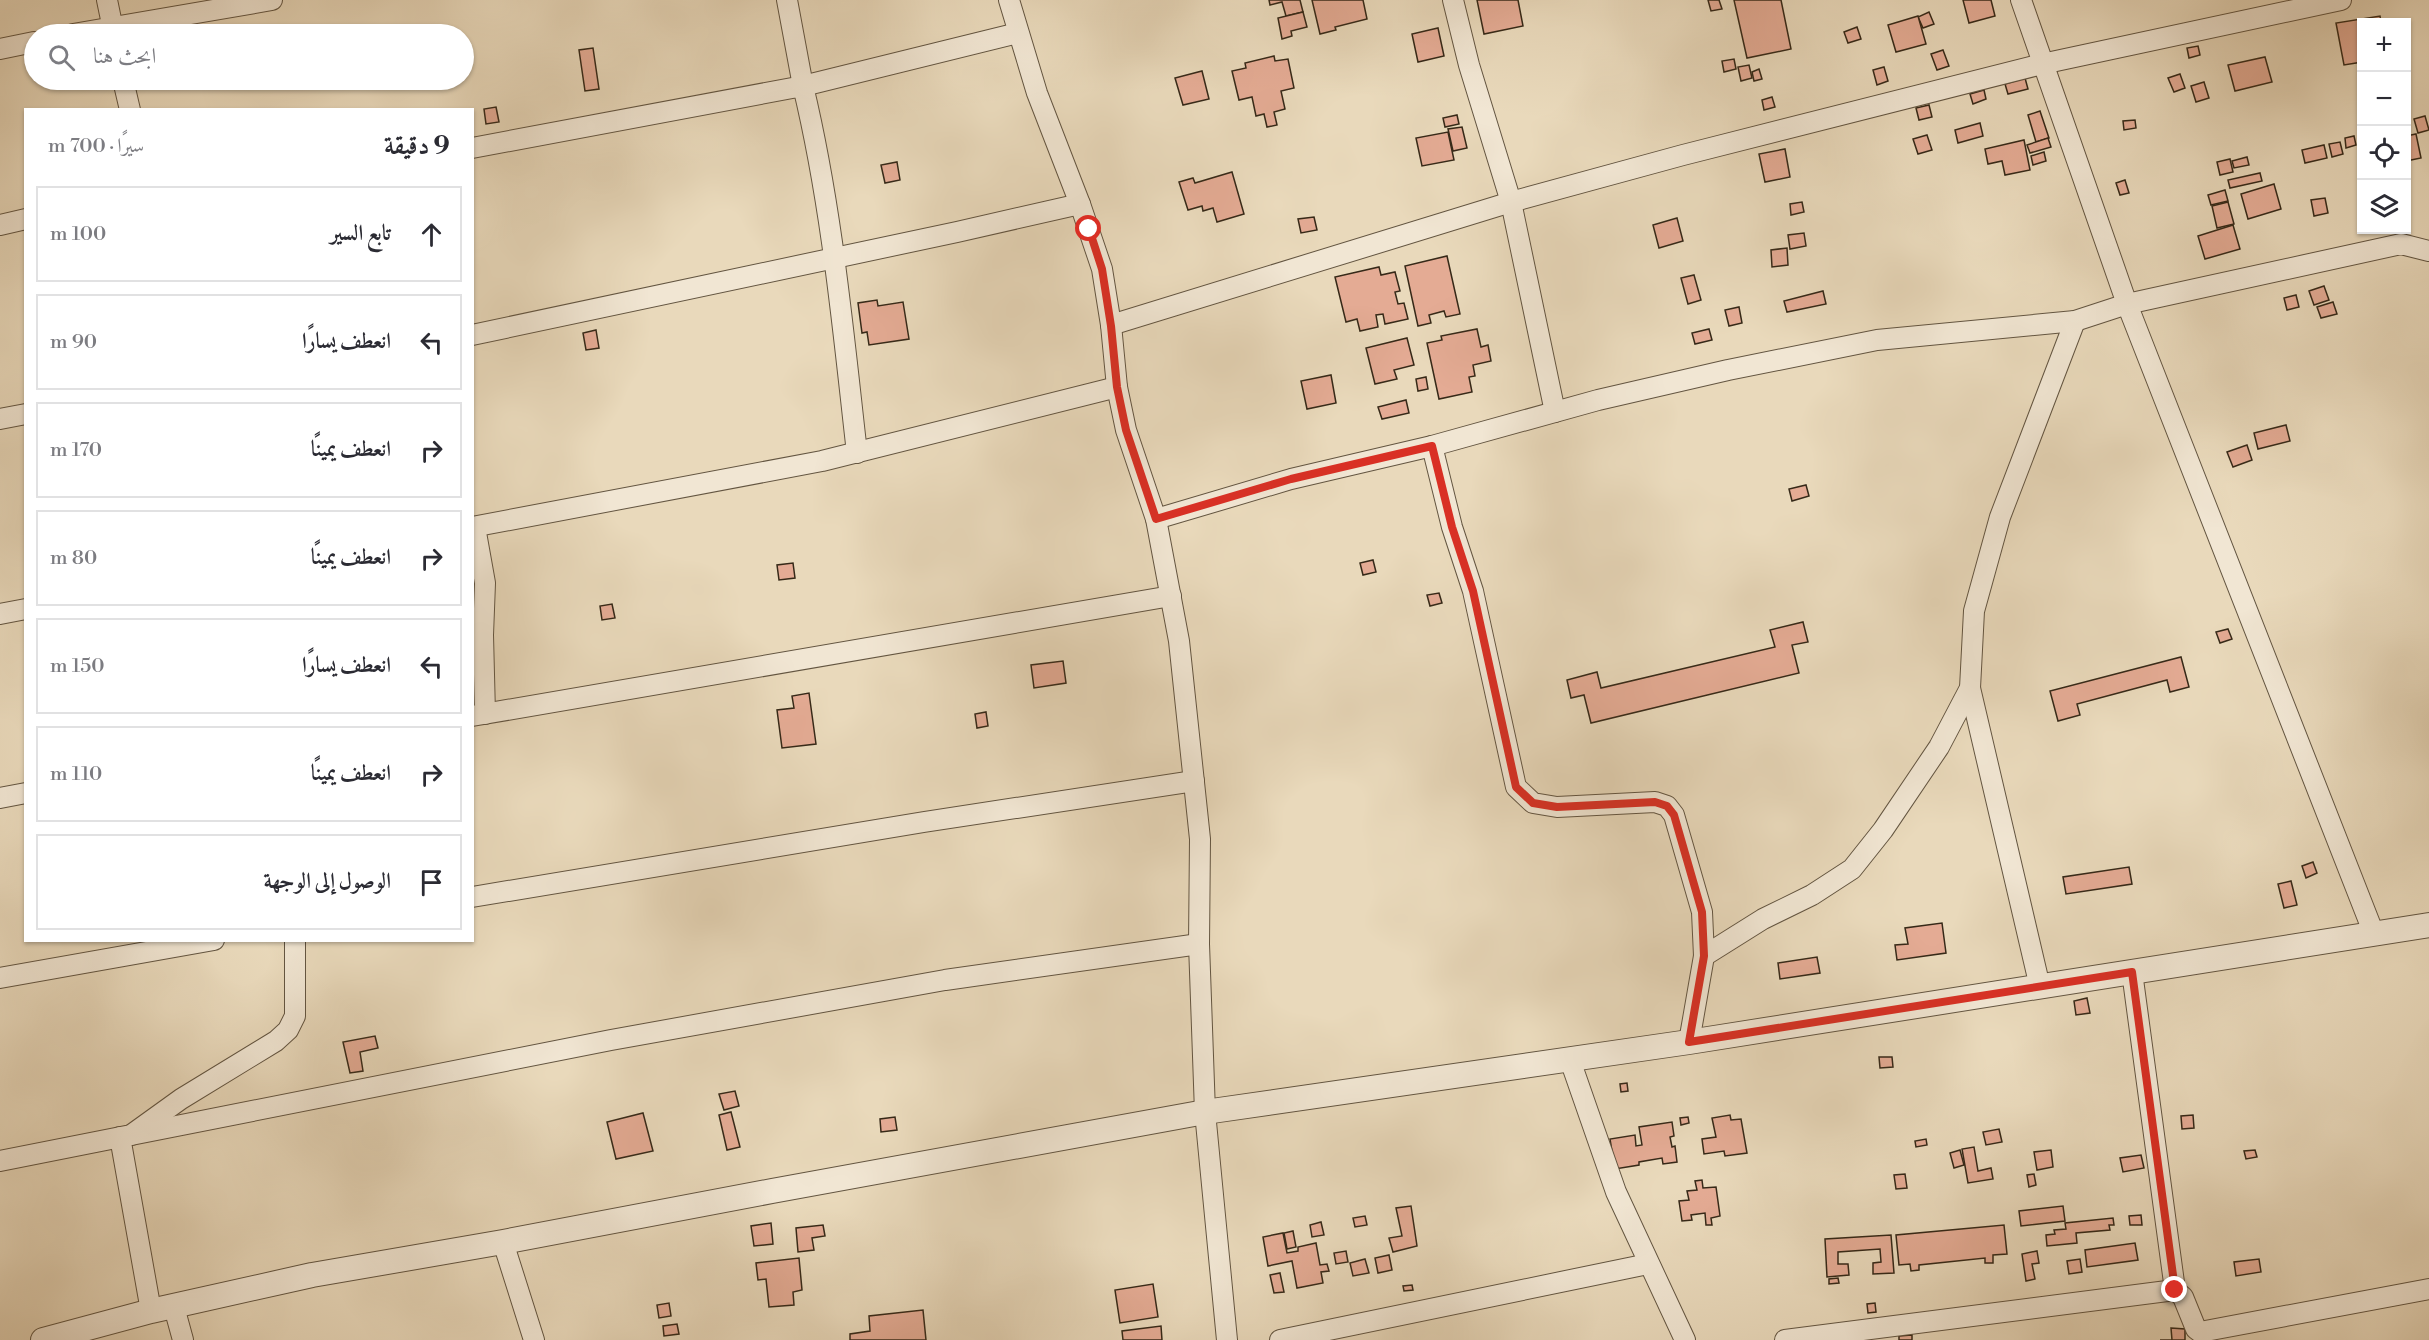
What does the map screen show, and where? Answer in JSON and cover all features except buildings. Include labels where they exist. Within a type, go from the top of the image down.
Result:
[{"type":"street","points":[[107,0],[112,24]]},
{"type":"street","points":[[149,24],[272,0]]},
{"type":"street","points":[[788,0],[803,86],[818,147],[835,258],[857,453]]},
{"type":"street","points":[[1009,0],[1037,93],[1080,204],[1102,269],[1117,387],[1126,430],[1156,519],[1179,640],[1200,839],[1199,944],[1205,1112],[1227,1340]]},
{"type":"street","points":[[1452,0],[1469,66],[1511,202],[1555,412]]},
{"type":"street","points":[[2021,0],[2127,304],[2374,934]]},
{"type":"street","points":[[1111,326],[1511,202],[2042,64],[2341,0]]},
{"type":"street","points":[[474,148],[803,86],[1018,33]]},
{"type":"street","points":[[0,49],[24,44]]},
{"type":"street","points":[[125,90],[130,108]]},
{"type":"street","points":[[474,335],[1080,204]]},
{"type":"street","points":[[0,225],[24,219]]},
{"type":"street","points":[[1156,519],[1291,479],[1432,446],[1555,412],[1706,375],[1877,340],[2075,321],[2127,304],[2401,244],[2429,250]]},
{"type":"street","points":[[2040,987],[1970,688],[1974,611],[2000,517],[2075,321]]},
{"type":"street","points":[[1117,387],[810,464],[474,527],[485,584],[479,715],[1171,596]]},
{"type":"street","points":[[0,419],[24,414]]},
{"type":"street","points":[[1432,446],[1452,527],[1473,591],[1516,787],[1533,803],[1557,807],[1655,802],[1667,806],[1674,815],[1702,912],[1704,956],[1689,1042]]},
{"type":"street","points":[[0,614],[24,609]]},
{"type":"street","points":[[1704,956],[1763,919],[1812,895],[1852,870],[1883,830],[1940,747],[1970,688]]},
{"type":"street","points":[[474,897],[924,822],[1194,781]]},
{"type":"street","points":[[0,798],[24,793]]},
{"type":"street","points":[[43,1340],[151,1311],[312,1275],[503,1242],[1205,1112],[1689,1042],[2429,925]]},
{"type":"street","points":[[0,978],[203,942]]},
{"type":"street","points":[[126,1136],[181,1099],[276,1041],[288,1030],[295,1016],[295,942]]},
{"type":"street","points":[[0,1161],[611,1040],[945,980],[1199,944]]},
{"type":"street","points":[[2132,972],[2175,1290],[2183,1297],[2196,1329],[2200,1332],[2429,1289]]},
{"type":"street","points":[[1570,1060],[1616,1192],[1685,1340]]},
{"type":"street","points":[[126,1136],[151,1311]]},
{"type":"street","points":[[503,1242],[534,1340]]},
{"type":"street","points":[[1280,1340],[1648,1264]]},
{"type":"street","points":[[1785,1340],[2175,1290]]},
{"type":"street","points":[[174,1307],[183,1340]]},
{"type":"route","points":[[1089,229],[1102,269],[1117,387],[1126,430],[1156,519],[1291,479],[1432,446],[1452,527],[1473,591],[1516,787],[1533,803],[1557,807],[1655,802],[1667,806],[1674,815],[1702,912],[1704,956],[1689,1042],[2132,972],[2175,1290]]}]
